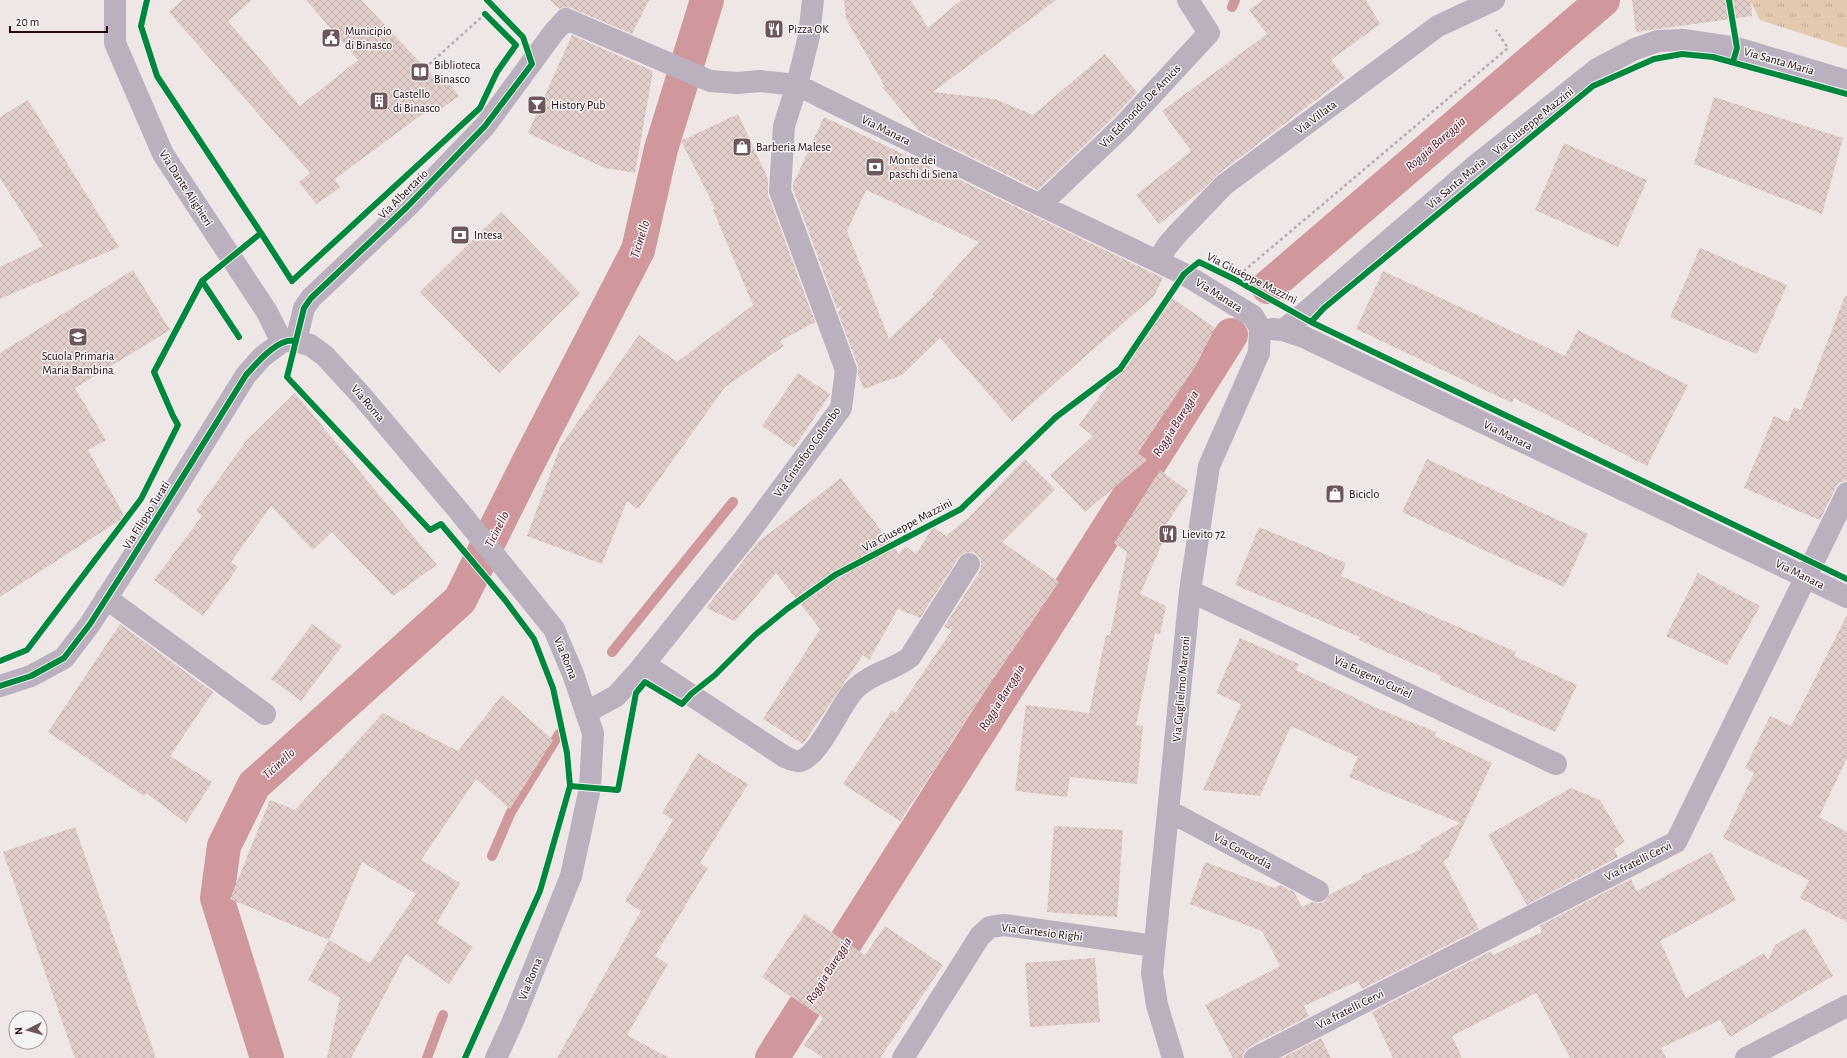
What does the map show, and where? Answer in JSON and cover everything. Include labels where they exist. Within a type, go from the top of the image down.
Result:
[{"type":"street","name":"Via Dante Alighieri","points":[[115,0],[115,43],[163,154],[267,312],[289,341]]},
{"type":"street","name":"Via Cristoforo Colombo","points":[[587,712],[616,696],[644,664],[745,538],[841,408],[846,370],[780,192],[784,126],[797,85],[809,36],[813,0]]},
{"type":"street","name":"Via Edmondo De Amicis","points":[[1040,205],[1123,126],[1209,33],[1188,0]]},
{"type":"street","name":"Via Villata","points":[[1158,261],[1167,246],[1179,232],[1224,185],[1438,26],[1488,3]]},
{"type":"street","name":"Via Manara","points":[[532,64],[554,32],[566,19],[710,81],[760,81],[797,85],[1184,274],[1253,316],[1260,328],[1283,330],[1304,337],[1847,597]]},
{"type":"street","name":"Via Santa Maria","points":[[1283,330],[1482,160],[1598,69],[1636,49],[1658,42],[1683,40],[1737,48],[1847,81]]},
{"type":"street","name":"Via Albertario","points":[[289,341],[304,308],[311,298],[407,207],[485,126],[532,64]]},
{"type":"street","name":"Via Guglielmo Marconi","points":[[1173,1058],[1158,1005],[1152,973],[1190,591],[1209,466],[1259,353],[1260,328]]},
{"type":"street","name":"Via Roma","points":[[289,341],[310,345],[324,355],[361,395],[458,510],[554,629],[587,712],[593,733],[590,788],[571,876],[514,1021],[496,1058]]},
{"type":"street","name":"Via Filippo Turati","points":[[0,686],[31,676],[64,658],[106,598],[246,375],[262,358],[289,341]]},
{"type":"street","name":"Via fratelli Cervi","points":[[1255,1058],[1676,842],[1847,493]]},
{"type":"street","points":[[644,664],[785,757],[795,761],[800,760],[813,752],[855,689],[868,680],[898,665],[910,657],[969,564]]},
{"type":"street","name":"Via Eugenio Curiel","points":[[1190,591],[1556,764]]},
{"type":"street","points":[[106,598],[264,714]]},
{"type":"street","name":"Via Concordia","points":[[1168,811],[1318,891]]},
{"type":"street","name":"Via Cartesio Righi","points":[[903,1058],[980,936],[990,927],[1004,925],[1154,946]]},
{"type":"street","points":[[1746,1058],[1847,1006]]},
{"type":"path","points":[[144,13],[147,0]]},
{"type":"path","points":[[1234,279],[1508,48],[1488,3]]},
{"type":"path","points":[[425,68],[485,14],[516,45]]},
{"type":"path","points":[[170,96],[292,281]]},
{"type":"path","points":[[175,432],[178,426],[172,416],[154,372],[202,281],[230,256],[260,233]]},
{"type":"path","points":[[202,281],[239,337]]},
{"type":"path","points":[[287,377],[430,530],[441,524]]},
{"type":"path","points":[[31,644],[99,554]]},
{"type":"path","points":[[621,775],[632,715]]},
{"type":"green space","points":[[1750,0],[1847,0],[1847,48],[1760,20]]},
{"type":"building","name":"Castello di Binasco","points":[[182,0],[252,0],[228,21],[300,106],[358,60],[306,0],[361,0],[433,76],[441,73],[459,96],[435,113],[432,107],[335,179],[340,188],[316,204],[299,182],[310,173],[169,12]]},
{"type":"building","points":[[550,0],[649,0],[632,34],[571,8],[564,7],[559,9]]},
{"type":"building","points":[[844,0],[911,0],[928,28],[961,0],[1056,0],[933,92],[995,99],[1033,115],[1105,54],[1137,92],[1114,117],[1038,190],[919,131],[882,87],[885,87],[846,19]]},
{"type":"building","points":[[1263,0],[1366,0],[1380,24],[1331,60],[1345,78],[1217,175],[1202,190],[1159,224],[1136,195],[1191,151],[1162,111],[1267,34],[1249,10]]},
{"type":"building","points":[[1632,0],[1751,0],[1752,16],[1636,32]]},
{"type":"building","points":[[572,35],[653,71],[635,173],[605,168],[528,133]]},
{"type":"building","points":[[1714,97],[1843,138],[1822,214],[1694,164]]},
{"type":"building","points":[[28,100],[119,247],[0,299],[0,267],[43,246],[0,178],[0,117]]},
{"type":"building","points":[[738,114],[768,179],[768,195],[815,322],[780,341],[784,346],[725,387],[638,509],[627,501],[602,564],[527,536],[560,447],[639,335],[677,362],[753,305],[713,210],[715,208],[681,141]]},
{"type":"building","points":[[824,117],[959,180],[958,179],[1163,278],[1154,296],[1012,421],[940,338],[902,375],[864,389],[858,375],[858,366],[838,313],[843,305],[837,309],[793,189],[793,184]],"holes":[[[866,190],[979,242],[932,294],[934,296],[889,339],[847,231]]]},
{"type":"building","points":[[1564,143],[1647,180],[1618,247],[1535,210]]},
{"type":"building","points":[[501,212],[580,293],[499,373],[420,292]]},
{"type":"building","points":[[1700,248],[1787,285],[1757,354],[1670,317]]},
{"type":"building","points":[[133,270],[170,330],[75,388],[106,440],[88,450],[125,517],[0,597],[0,353]]},
{"type":"building","points":[[1383,271],[1565,356],[1578,330],[1688,385],[1647,466],[1514,398],[1512,403],[1356,329]]},
{"type":"building","points":[[1845,296],[1847,296],[1847,481],[1840,482],[1836,487],[1820,520],[1744,488],[1774,416],[1788,422],[1794,407],[1801,410]]},
{"type":"building","points":[[1171,297],[1215,328],[1196,365],[1138,453],[1147,460],[1085,512],[1050,475],[1093,436],[1079,425]]},
{"type":"building","points":[[798,373],[830,394],[794,448],[762,426]]},
{"type":"building","points":[[295,393],[437,565],[393,596],[332,532],[313,550],[271,506],[231,562],[238,567],[203,616],[154,580],[202,516],[196,511],[246,441]]},
{"type":"building","points":[[1025,459],[1055,489],[1002,542],[1059,582],[979,700],[900,821],[843,784],[892,710],[896,713],[952,630],[944,627],[980,571],[980,558],[975,553],[970,552],[964,553],[959,557],[920,618],[898,609],[869,660],[863,655],[803,744],[763,719],[820,629],[776,573],[735,621],[706,608],[758,542],[841,478],[899,554],[905,546],[916,554],[933,527],[946,536],[968,518]]},
{"type":"building","points":[[1427,459],[1588,534],[1564,587],[1402,512]]},
{"type":"building","points":[[1160,470],[1188,491],[1160,534],[1165,537],[1140,594],[1166,606],[1160,634],[1155,633],[1136,725],[1143,726],[1137,784],[1070,777],[1067,797],[1015,791],[1026,705],[1089,713],[1106,635],[1110,636],[1127,552],[1114,543]]},
{"type":"building","points":[[1259,527],[1346,563],[1341,576],[1516,652],[1514,656],[1577,685],[1555,732],[1440,680],[1441,676],[1359,640],[1360,637],[1235,585]]},
{"type":"building","points":[[1698,573],[1760,606],[1727,665],[1666,636]]},
{"type":"building","points":[[1847,615],[1847,758],[1819,817],[1847,832],[1847,922],[1800,898],[1809,880],[1723,838],[1754,773],[1745,768],[1770,716],[1791,726]]},
{"type":"building","points":[[120,624],[213,692],[170,756],[212,782],[186,823],[146,793],[144,796],[48,732]]},
{"type":"building","points":[[312,624],[342,646],[301,701],[271,679]]},
{"type":"building","points":[[1240,638],[1299,664],[1296,670],[1381,710],[1436,732],[1435,736],[1492,763],[1448,858],[1443,861],[1479,929],[1362,989],[1358,981],[1304,1006],[1309,1016],[1249,1047],[1244,1052],[1243,1058],[1233,1058],[1205,1005],[1280,966],[1262,931],[1190,904],[1205,862],[1274,888],[1280,885],[1294,892],[1302,907],[1312,902],[1324,902],[1330,894],[1362,879],[1361,876],[1422,849],[1420,846],[1460,823],[1349,777],[1358,757],[1291,726],[1260,796],[1203,790],[1241,704],[1216,693]]},
{"type":"building","points":[[502,695],[553,740],[510,809],[476,779],[421,860],[460,883],[437,923],[473,947],[449,984],[406,954],[351,1058],[327,1058],[340,998],[308,980],[329,940],[230,899],[270,800],[295,810],[383,713],[458,751]],"holes":[[[362,862],[416,894],[370,963],[329,940]]]},
{"type":"building","points":[[698,753],[748,784],[700,863],[708,868],[655,956],[668,964],[627,1035],[669,1058],[557,1058],[641,911],[625,901],[673,820],[662,813]]},
{"type":"building","points":[[1571,788],[1600,800],[1625,842],[1614,849],[1618,857],[1527,905],[1488,835]]},
{"type":"building","points":[[1054,826],[1123,830],[1117,917],[1047,912]]},
{"type":"building","points":[[75,827],[156,1058],[75,1058],[3,852]]},
{"type":"building","points":[[1711,852],[1736,900],[1660,941],[1686,998],[1764,953],[1768,960],[1775,945],[1805,928],[1833,976],[1730,1037],[1720,1020],[1661,1048],[1666,1058],[1570,1058],[1536,993],[1452,1036],[1462,1058],[1393,1058],[1372,1012],[1491,951],[1493,955],[1542,932],[1539,926],[1631,879],[1637,891]]},
{"type":"building","points":[[805,914],[865,955],[885,926],[943,965],[880,1058],[823,1058],[804,1045],[823,1018],[762,977]]},
{"type":"building","points":[[1095,958],[1100,1022],[1030,1027],[1025,963]]},
{"type":"building","points":[[1321,1038],[1331,1058],[1282,1058]]},
{"type":"waterway","name":"Ticinello","points":[[267,1058],[217,898],[224,846],[254,785],[460,600],[527,465],[638,250],[661,149],[707,0]]},
{"type":"waterway","points":[[1232,7],[1235,0]]},
{"type":"waterway","name":"Roggia Bareggia","points":[[1268,287],[1603,0]]},
{"type":"waterway","name":"Roggia Bareggia","points":[[772,1058],[1231,335]]},
{"type":"waterway","points":[[612,652],[733,502]]},
{"type":"waterway","points":[[492,856],[511,812],[559,734]]},
{"type":"waterway","points":[[427,1058],[443,1015]]},
{"type":"cycle path","points":[[147,0],[141,26],[157,76],[261,233]]},
{"type":"cycle path","points":[[465,1058],[540,891],[570,786],[567,753],[553,688],[534,639],[505,600],[441,524],[430,530],[287,377],[304,308],[311,298],[407,207],[485,126],[532,64],[523,37],[487,0]]},
{"type":"cycle path","points":[[1729,0],[1737,48],[1733,62]]},
{"type":"cycle path","points":[[202,281],[261,233],[292,281],[480,108],[497,72],[516,45],[485,14]]},
{"type":"cycle path","name":"Via Giuseppe Mazzini","points":[[570,786],[618,790],[636,693],[645,682],[682,704],[691,694],[715,675],[755,635],[787,609],[835,575],[961,509],[1056,417],[1120,369],[1184,274],[1199,262],[1234,279],[1311,322],[1324,308],[1593,86],[1654,59],[1682,54],[1713,57],[1847,94]]},
{"type":"cycle path","points":[[0,661],[27,650],[141,499],[178,425],[154,372],[202,281],[239,337]]},
{"type":"cycle path","points":[[1311,322],[1847,579]]},
{"type":"cycle path","points":[[0,686],[31,676],[64,658],[90,624],[246,375],[268,352],[275,347],[282,343],[296,341]]},
{"type":"place","name":"Pizza OK","points":[[774,29]]},
{"type":"place","name":"Municipio di Binasco","points":[[331,38]]},
{"type":"place","name":"Biblioteca Binasco","points":[[420,72]]},
{"type":"place","name":"Castello di Binasco","points":[[379,101]]},
{"type":"place","name":"History Pub","points":[[537,105]]},
{"type":"place","name":"Barberia Malese","points":[[742,147]]},
{"type":"place","name":"Monte dei paschi di Siena","points":[[875,167]]},
{"type":"place","name":"Intesa","points":[[460,235]]},
{"type":"place","name":"Scuola Primaria Maria Bambina","points":[[78,337]]},
{"type":"place","name":"Biciclo","points":[[1335,494]]},
{"type":"place","name":"Lievito 72","points":[[1168,534]]}]
